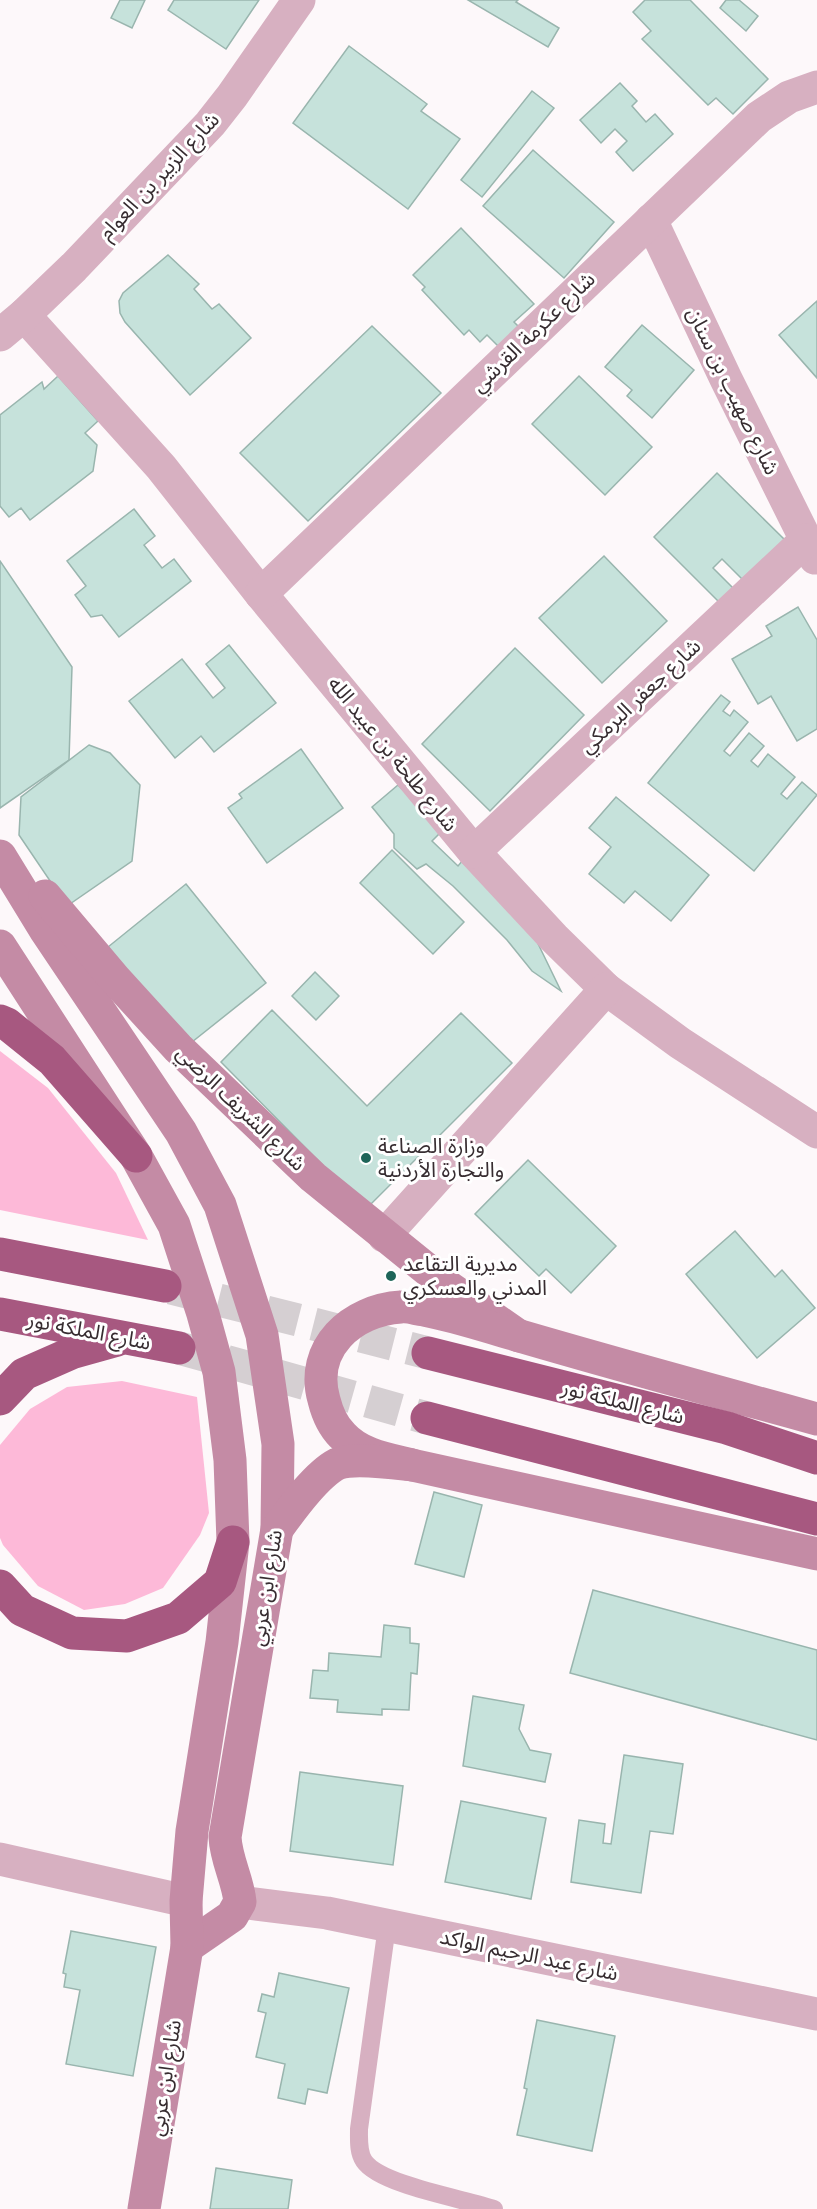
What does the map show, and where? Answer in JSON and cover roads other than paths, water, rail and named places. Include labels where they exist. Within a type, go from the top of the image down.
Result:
[{"type":"highway","points":[[0,1021],[7,1024],[52,1060],[136,1156]]},
{"type":"highway","points":[[0,1254],[165,1286]]},
{"type":"highway","name":"شارع الملكة نور","points":[[0,1314],[179,1348]]},
{"type":"highway","points":[[0,1399],[24,1374],[74,1352],[125,1338]]},
{"type":"highway","name":"شارع الملكة نور","points":[[428,1353],[727,1428],[817,1458]]},
{"type":"highway","points":[[427,1418],[817,1519]]},
{"type":"highway","points":[[0,1586],[22,1610],[72,1633],[127,1636],[178,1618],[220,1582],[233,1542]]},
{"type":"street","name":"شارع الزبير بن العوام","points":[[12,325],[74,267],[210,124],[299,0]]},
{"type":"street","name":"شارع عكرمة القرشي","points":[[261,594],[759,117],[789,97],[817,87]]},
{"type":"street","name":"شارع صهيب بن سنان","points":[[651,220],[812,550]]},
{"type":"street","name":"شارع طلحة بن عبيد الله","points":[[12,325],[161,467],[261,594],[474,852],[554,938],[606,989],[680,1043],[817,1132]]},
{"type":"street","name":"شارع جعفر البرمكي","points":[[474,852],[812,550]]},
{"type":"street","name":"شارع الشريف الرضي","points":[[0,840],[115,979],[178,1048],[313,1177],[450,1288],[519,1336]]},
{"type":"street","name":"شارع ابن عربي","points":[[0,856],[46,931],[181,1132],[220,1205],[262,1335],[278,1444],[277,1529],[225,1837],[228,1859],[238,1886],[240,1902]]},
{"type":"street","points":[[0,946],[136,1156]]},
{"type":"street","points":[[384,1236],[606,989]]},
{"type":"street","name":"شارع ابن عربي","points":[[136,1156],[174,1226],[219,1372],[230,1460],[233,1542],[222,1642],[192,1831],[186,1901],[186,1947],[144,2209]]},
{"type":"street","points":[[412,1466],[372,1455],[356,1447],[341,1435],[327,1414],[321,1390],[321,1369],[326,1352],[340,1333],[359,1318],[380,1310],[403,1306],[472,1321],[817,1419]]},
{"type":"street","points":[[740,1398],[817,1408]]},
{"type":"street","points":[[277,1529],[310,1487],[338,1464],[378,1460],[817,1554]]},
{"type":"street","points":[[0,1859],[186,1901]]},
{"type":"street","points":[[186,1947],[232,1916],[240,1902]]},
{"type":"street","name":"شارع عبد الرحيم الواكد","points":[[240,1902],[327,1913],[817,2014]]},
{"type":"lane","points":[[387,1926],[359,2129],[362,2156],[366,2164],[387,2179],[494,2209]]},
{"type":"tunnel","points":[[171,1288],[428,1353]]},
{"type":"tunnel","points":[[179,1348],[427,1418]]},
{"type":"place","name":"وزارة الصناعة والتجارة الأردنية","points":[[366,1158]]},
{"type":"place","name":"مديرية التقاعد المدني والعسكري","points":[[391,1276]]}]
